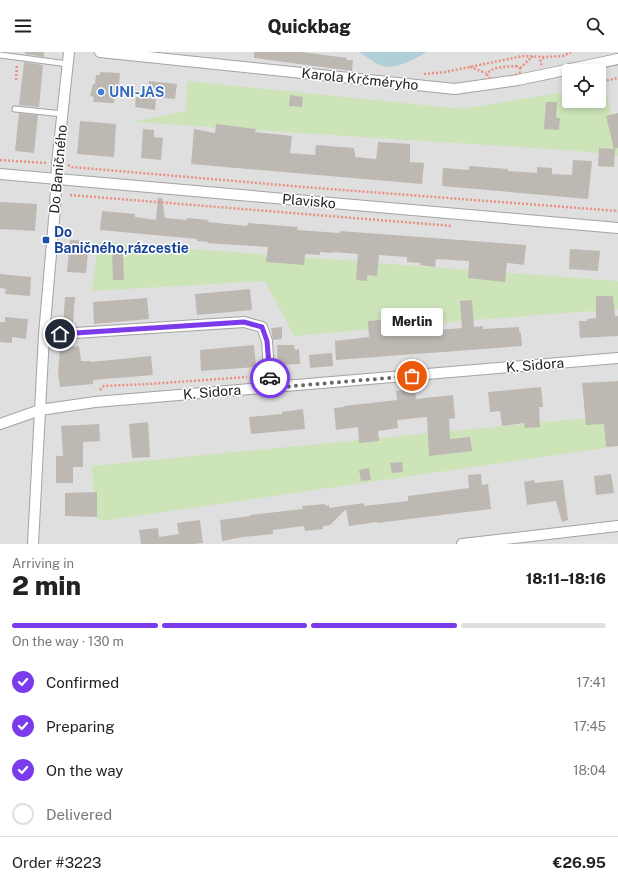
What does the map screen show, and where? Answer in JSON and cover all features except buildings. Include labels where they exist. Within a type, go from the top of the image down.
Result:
[{"type":"street","name":"Do Baničného","points":[[33,544],[44,335],[56,179],[69,52]]},
{"type":"street","name":"Karola Krčméryho","points":[[100,52],[455,89],[518,80],[618,59]]},
{"type":"street","name":"Plavisko","points":[[0,174],[618,228]]},
{"type":"street","points":[[44,335],[244,322],[262,327],[267,341],[270,388]]},
{"type":"street","name":"K. Sidora","points":[[0,424],[40,410],[95,402],[618,358]]},
{"type":"street","points":[[462,544],[618,526]]},
{"type":"lane","points":[[0,55],[68,64]]},
{"type":"lane","points":[[15,109],[63,114]]},
{"type":"path","points":[[420,74],[445,72],[523,56],[563,56],[571,52]]},
{"type":"path","points":[[520,68],[533,56]]},
{"type":"path","points":[[469,67],[487,74]]},
{"type":"path","points":[[606,81],[618,78]]},
{"type":"path","points":[[0,160],[304,187],[618,211]]},
{"type":"path","points":[[70,194],[459,227]]},
{"type":"shaded area","points":[[0,52],[618,52],[618,544],[0,544]]},
{"type":"shaded area","points":[[618,536],[618,544],[550,544]]},
{"type":"green space","points":[[187,81],[462,109],[562,93],[562,108],[606,108],[606,91],[612,116],[618,115],[618,156],[580,151],[131,122],[186,111]]},
{"type":"green space","points":[[98,242],[618,281],[618,309],[294,336],[265,281],[92,291]]},
{"type":"green space","points":[[618,415],[618,446],[101,521],[95,516],[92,466]]},
{"type":"water","points":[[358,52],[427,52],[404,63],[386,66],[374,62]]},
{"type":"way so far","points":[[270,378],[270,388],[412,376]]},
{"type":"place","name":"UNI-JAS","points":[[101,92]]},
{"type":"place","name":"Do Baničného,rázcestie","points":[[46,240]]},
{"type":"place","name":"Merlin","points":[[412,376]]},
{"type":"route","points":[[60,334],[244,322],[262,327],[267,341],[270,378]]}]
